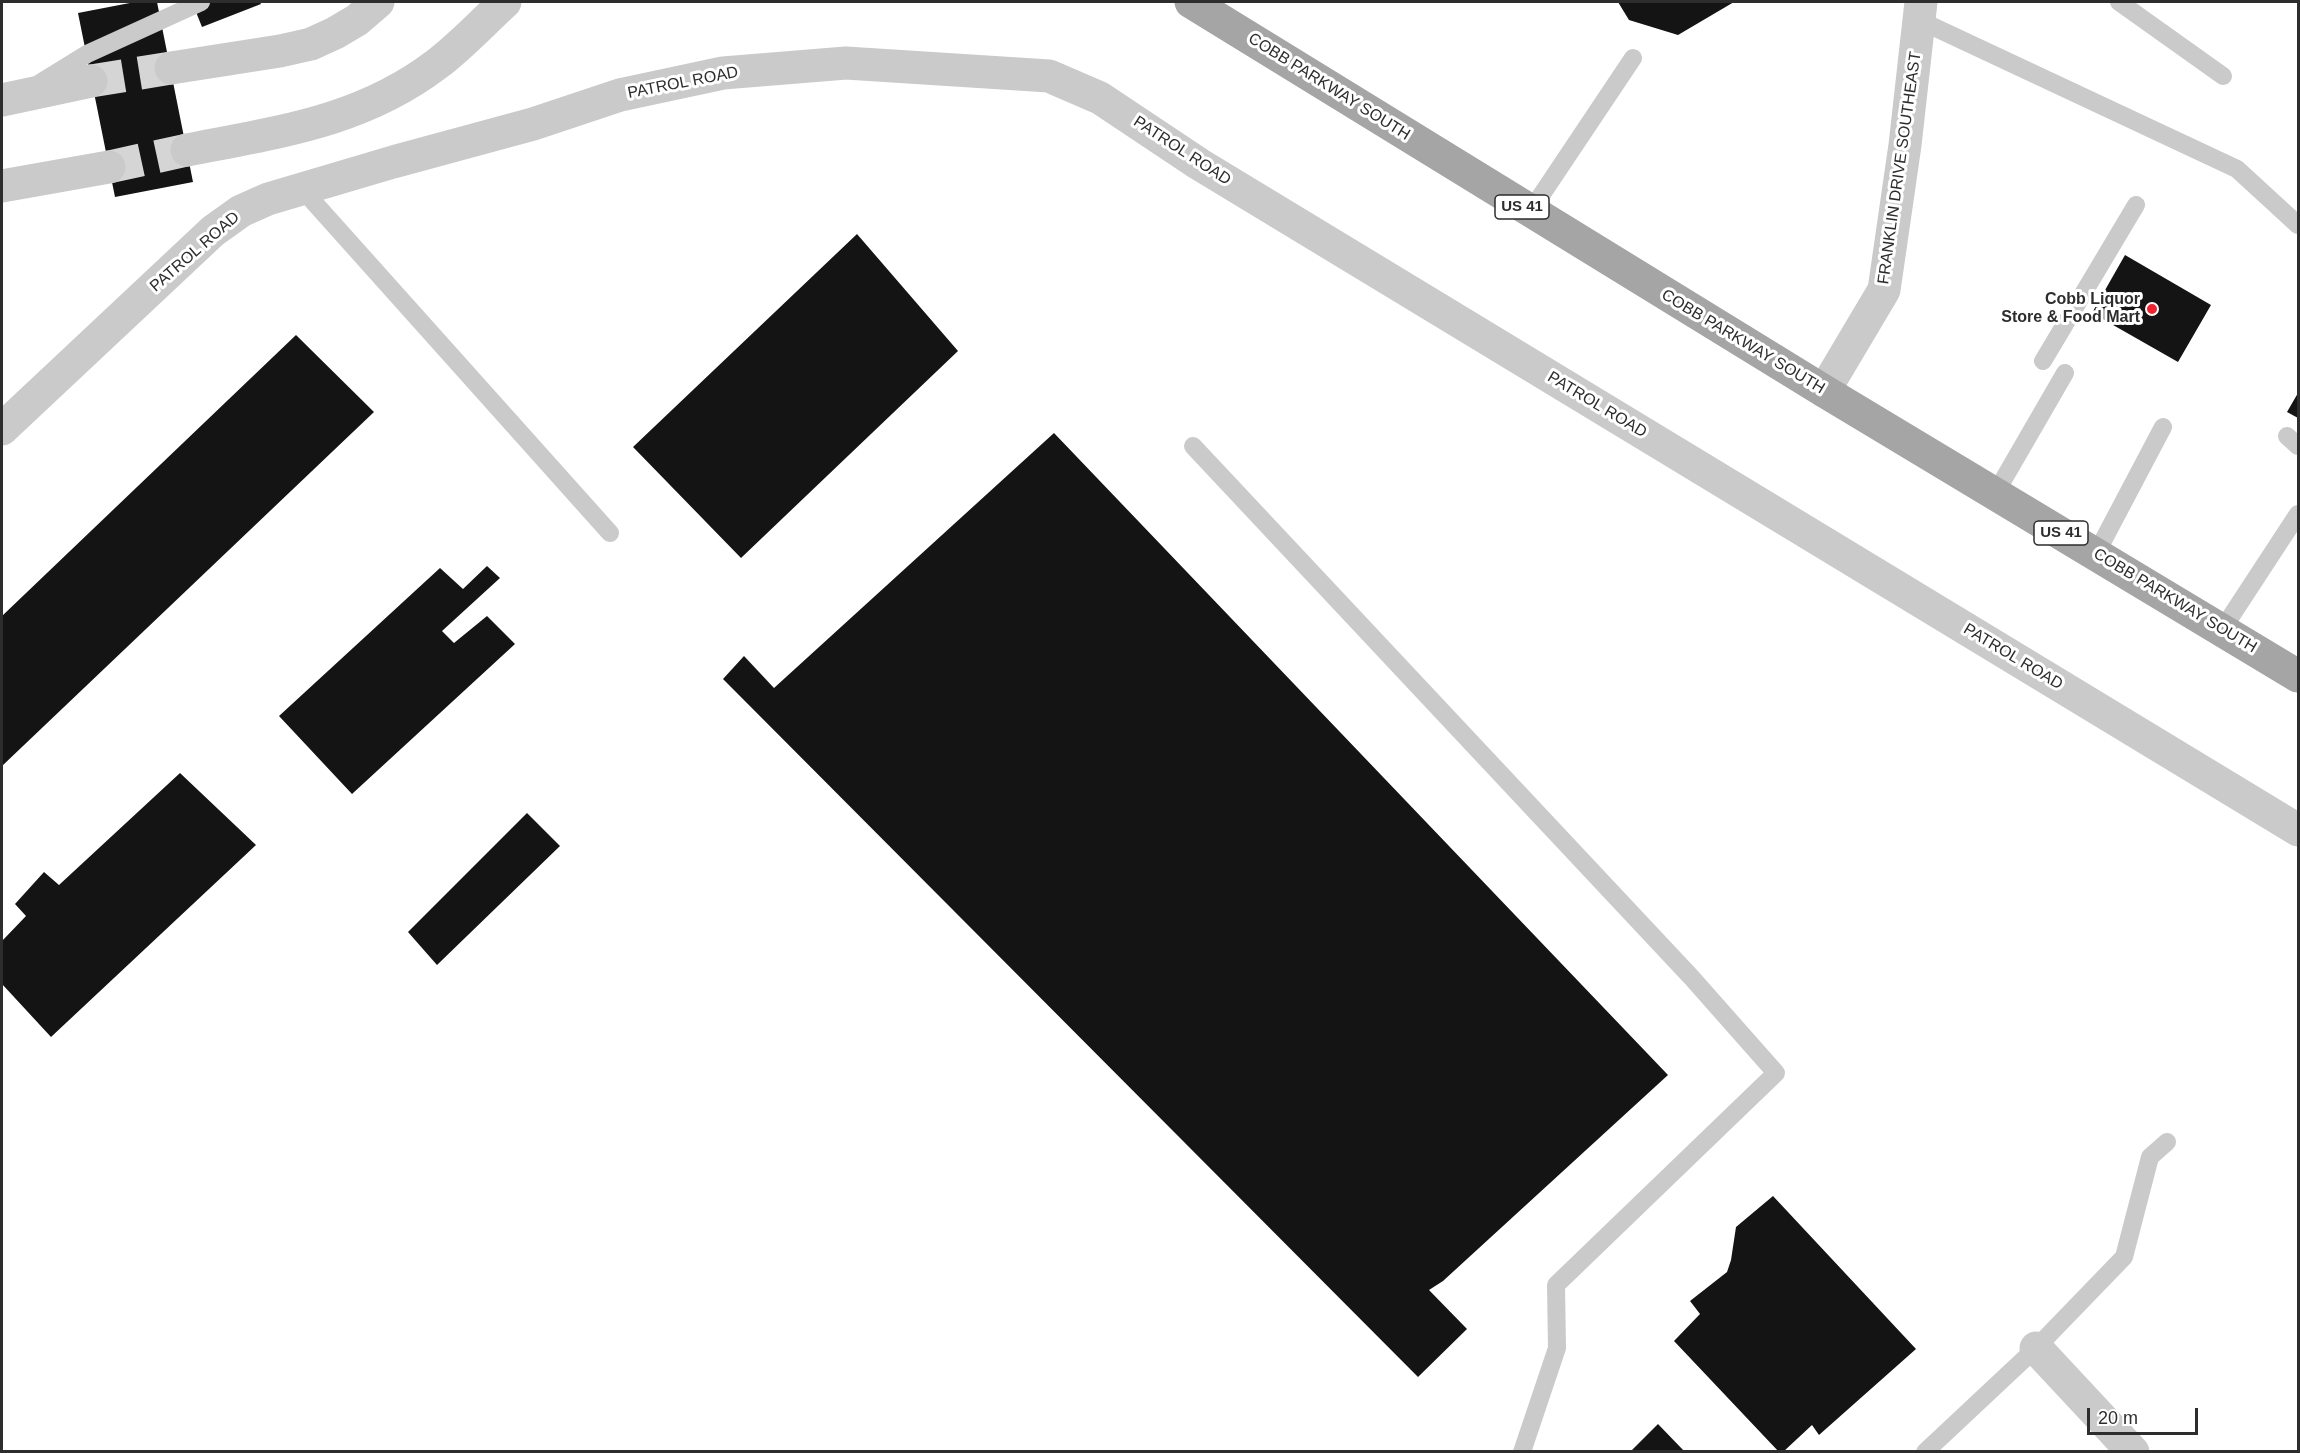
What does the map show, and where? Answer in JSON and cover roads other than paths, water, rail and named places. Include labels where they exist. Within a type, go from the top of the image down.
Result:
[{"type":"main road","name":"COBB PARKWAY SOUTH","points":[[1191,2],[1215,11],[1530,212],[2298,676]]},
{"type":"street","points":[[171,68],[311,44],[357,20],[378,2]]},
{"type":"street","points":[[187,150],[293,129],[343,116],[383,98],[438,64],[505,2]]},
{"type":"street","name":"FRANKLIN DRIVE SOUTHEAST","points":[[1824,391],[1884,290],[1905,145],[1920,11]]},
{"type":"street","name":"PATROL ROAD","points":[[2,429],[213,231],[241,211],[268,199],[533,124],[620,95],[723,73],[846,63],[1048,76],[1100,98],[1228,181],[2298,830]]},
{"type":"street","points":[[10,98],[92,81]]},
{"type":"street","points":[[2,186],[109,166]]},
{"type":"street","points":[[2036,1348],[2133,1452]]},
{"type":"lane","points":[[10,98],[87,54],[201,2]]},
{"type":"lane","points":[[2119,2],[2223,76]]},
{"type":"lane","points":[[1920,11],[2237,169],[2298,225]]},
{"type":"lane","points":[[1530,212],[1633,58]]},
{"type":"lane","points":[[302,189],[610,533]]},
{"type":"lane","points":[[2043,361],[2136,205]]},
{"type":"lane","points":[[1995,494],[2065,373]]},
{"type":"lane","points":[[2096,554],[2163,427]]},
{"type":"lane","points":[[1193,446],[1692,978],[1776,1073],[1556,1285],[1557,1348],[1522,1452]]},
{"type":"lane","points":[[2222,630],[2298,514]]},
{"type":"lane","points":[[1925,1452],[2036,1348],[2124,1257],[2150,1157],[2166,1142]]},
{"type":"tunnel","points":[[91,81],[171,68]]},
{"type":"tunnel","points":[[109,167],[187,150]]},
{"type":"place","name":"Cobb Liquor Store & Food Mart","points":[[2152,309]]}]
